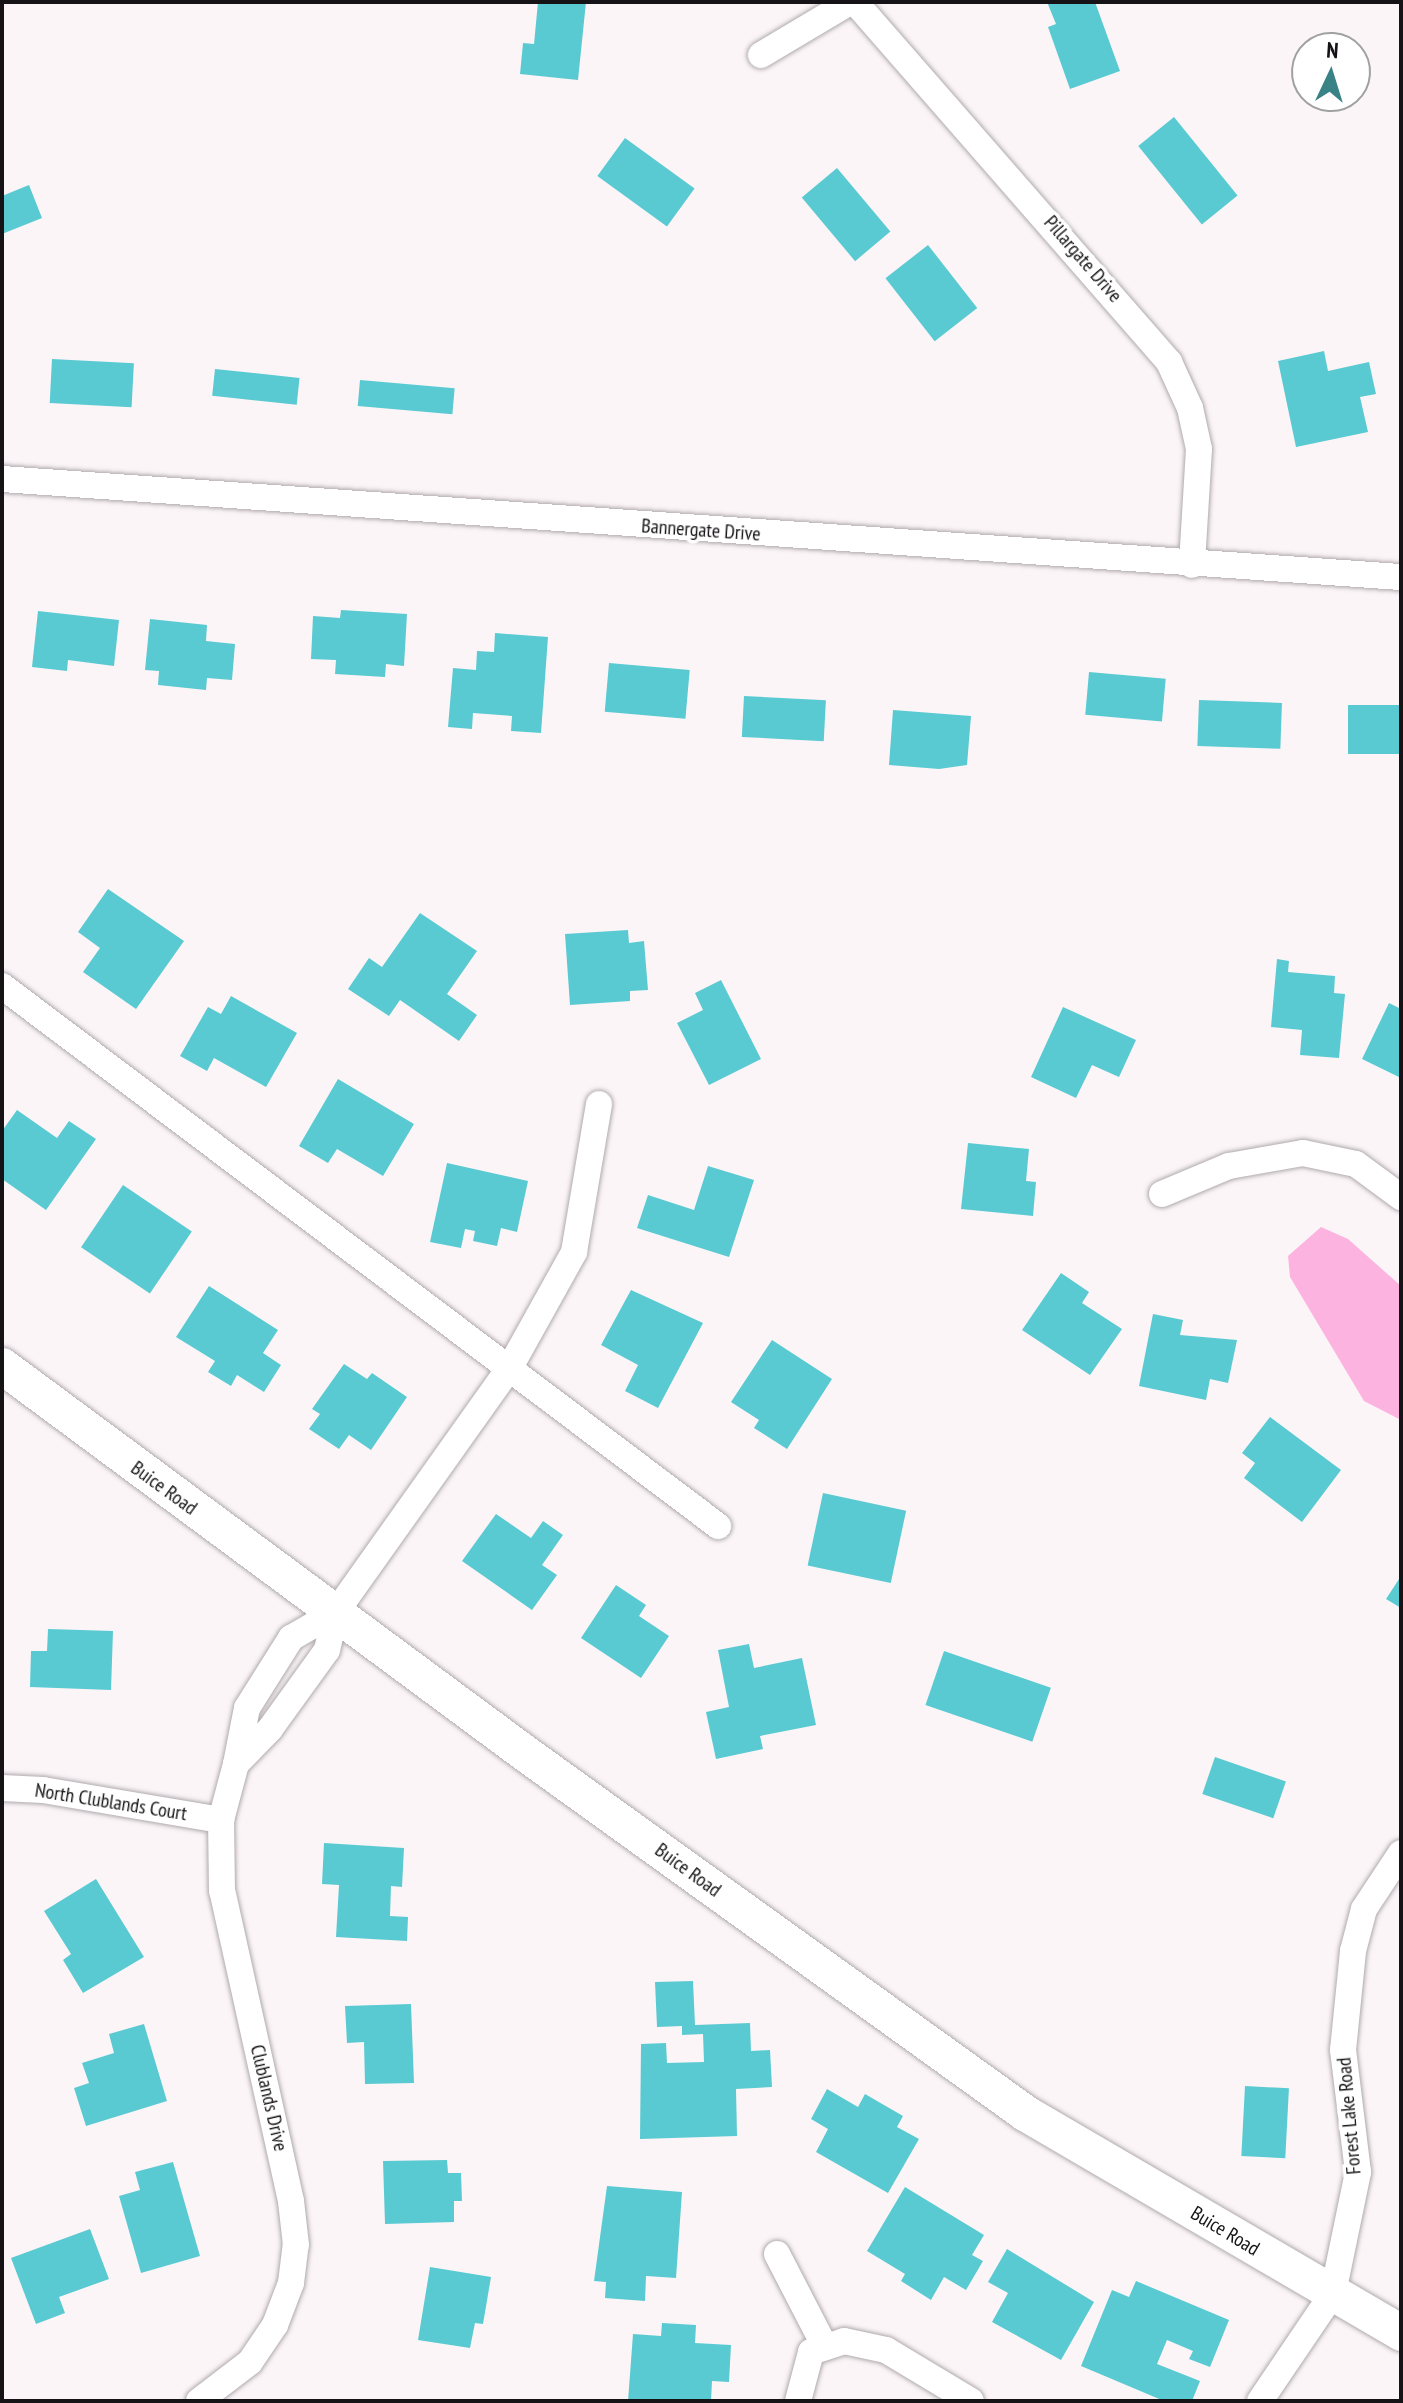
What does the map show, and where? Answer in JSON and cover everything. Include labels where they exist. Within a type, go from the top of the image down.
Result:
[{"type":"street","points":[[761,55],[852,2]]},
{"type":"street","name":"Pillargate Drive","points":[[852,2],[1169,362],[1190,408],[1199,449],[1192,565]]},
{"type":"street","name":"Bannergate Drive","points":[[2,479],[1192,565],[1401,577]]},
{"type":"street","points":[[2,986],[718,1526]]},
{"type":"street","points":[[336,1612],[509,1369],[574,1252],[599,1104]]},
{"type":"street","points":[[1162,1194],[1229,1166],[1303,1153],[1356,1164],[1401,1197]]},
{"type":"street","name":"Buice Road","points":[[2,1366],[1025,2113],[1401,2333]]},
{"type":"street","name":"Clublands Drive","points":[[236,1764],[270,1729],[327,1650],[336,1612]]},
{"type":"street","name":"Clublands Drive","points":[[199,2401],[250,2362],[275,2325],[291,2283],[296,2245],[291,2201],[222,1891],[221,1820],[247,1708],[291,1638],[336,1612]]},
{"type":"street","name":"North Clublands Court","points":[[2,1788],[43,1790],[221,1820]]},
{"type":"street","name":"Forest Lake Road","points":[[1333,2293],[1358,2172],[1343,2050],[1353,1951],[1364,1909],[1401,1853]]},
{"type":"street","points":[[777,2254],[825,2347]]},
{"type":"street","points":[[1260,2401],[1333,2293]]},
{"type":"street","points":[[798,2401],[811,2352],[844,2341],[886,2350],[971,2401]]},
{"type":"shaded area","points":[[1321,1227],[1348,1239],[1401,1286],[1399,1419],[1364,1401],[1290,1277],[1288,1256]]},
{"type":"building","points":[[538,2],[586,2],[578,80],[520,74],[523,43],[534,44]]},
{"type":"building","points":[[1047,2],[1095,2],[1120,71],[1070,89],[1048,27],[1056,24]]},
{"type":"building","points":[[1174,117],[1238,195],[1202,224],[1138,146]]},
{"type":"building","points":[[625,138],[695,189],[667,227],[597,176]]},
{"type":"building","points":[[837,168],[890,232],[855,261],[802,198]]},
{"type":"building","points":[[29,185],[42,218],[2,234],[2,196]]},
{"type":"building","points":[[928,245],[977,308],[935,341],[885,278]]},
{"type":"building","points":[[1324,351],[1328,371],[1369,362],[1376,394],[1360,397],[1368,432],[1296,447],[1278,361]]},
{"type":"building","points":[[52,359],[134,363],[132,407],[50,403]]},
{"type":"building","points":[[215,369],[300,378],[297,405],[212,396]]},
{"type":"building","points":[[360,380],[455,388],[452,414],[358,406]]},
{"type":"building","points":[[341,610],[407,614],[404,666],[386,664],[385,677],[335,674],[336,660],[311,659],[313,616],[340,618]]},
{"type":"building","points":[[38,611],[119,620],[114,666],[68,660],[67,671],[32,667]]},
{"type":"building","points":[[150,619],[207,625],[206,641],[235,644],[232,680],[207,678],[206,690],[158,685],[159,671],[145,670]]},
{"type":"building","points":[[495,633],[548,637],[541,733],[511,731],[512,716],[473,713],[472,729],[448,727],[453,668],[476,670],[477,651],[494,652]]},
{"type":"building","points":[[609,663],[690,670],[685,719],[605,712]]},
{"type":"building","points":[[1089,672],[1166,679],[1162,722],[1085,715]]},
{"type":"building","points":[[744,696],[826,700],[824,741],[742,737]]},
{"type":"building","points":[[1199,700],[1282,703],[1280,749],[1197,746]]},
{"type":"building","points":[[1348,705],[1401,705],[1401,754],[1348,754]]},
{"type":"building","points":[[893,710],[971,716],[967,765],[939,769],[889,765]]},
{"type":"building","points":[[108,889],[184,941],[136,1009],[83,972],[100,948],[78,932]]},
{"type":"building","points":[[420,913],[477,951],[447,994],[477,1015],[459,1041],[400,1000],[389,1016],[348,989],[369,958],[382,967]]},
{"type":"building","points":[[628,930],[629,943],[644,941],[648,990],[630,991],[630,1001],[570,1005],[565,934]]},
{"type":"building","points":[[1277,959],[1289,961],[1288,972],[1335,976],[1334,993],[1345,994],[1339,1058],[1300,1055],[1302,1030],[1271,1027]]},
{"type":"building","points":[[721,980],[761,1059],[709,1085],[677,1023],[703,1010],[695,993]]},
{"type":"building","points":[[231,996],[297,1033],[266,1087],[214,1058],[207,1071],[180,1056],[208,1007],[221,1014]]},
{"type":"building","points":[[1389,1003],[1401,1009],[1401,1078],[1362,1059]]},
{"type":"building","points":[[1063,1007],[1136,1040],[1119,1077],[1092,1065],[1076,1098],[1031,1077]]},
{"type":"building","points":[[338,1079],[414,1124],[383,1176],[337,1149],[328,1163],[299,1146]]},
{"type":"building","points":[[17,1110],[57,1138],[69,1121],[96,1139],[46,1210],[2,1179],[2,1131]]},
{"type":"building","points":[[968,1143],[1029,1149],[1026,1181],[1036,1182],[1033,1216],[961,1209]]},
{"type":"building","points":[[447,1163],[528,1181],[517,1232],[501,1228],[497,1246],[473,1241],[475,1231],[465,1229],[461,1248],[430,1242]]},
{"type":"building","points":[[708,1166],[754,1180],[729,1257],[637,1228],[648,1195],[694,1210]]},
{"type":"building","points":[[123,1185],[192,1231],[150,1294],[81,1247]]},
{"type":"building","points":[[1061,1273],[1089,1292],[1082,1303],[1122,1329],[1090,1375],[1022,1330]]},
{"type":"building","points":[[209,1286],[278,1330],[263,1353],[281,1365],[264,1392],[237,1375],[231,1386],[208,1372],[215,1361],[176,1337]]},
{"type":"building","points":[[631,1290],[703,1323],[658,1408],[625,1391],[638,1365],[601,1345]]},
{"type":"building","points":[[1153,1314],[1183,1320],[1180,1335],[1237,1340],[1228,1383],[1210,1379],[1206,1400],[1139,1386]]},
{"type":"building","points":[[772,1340],[832,1379],[787,1449],[754,1428],[759,1420],[731,1402]]},
{"type":"building","points":[[344,1364],[367,1379],[372,1373],[407,1397],[371,1450],[349,1435],[339,1449],[309,1429],[320,1414],[312,1409]]},
{"type":"building","points":[[1270,1417],[1341,1470],[1302,1522],[1244,1478],[1255,1463],[1242,1453]]},
{"type":"building","points":[[823,1493],[906,1511],[891,1583],[808,1565]]},
{"type":"building","points":[[496,1514],[531,1538],[543,1521],[563,1535],[542,1565],[557,1575],[532,1610],[462,1561]]},
{"type":"building","points":[[1401,1576],[1401,1608],[1386,1599]]},
{"type":"building","points":[[616,1585],[646,1605],[639,1616],[669,1636],[641,1678],[581,1638]]},
{"type":"building","points":[[48,1629],[113,1631],[111,1690],[30,1687],[31,1651],[47,1651]]},
{"type":"building","points":[[749,1644],[754,1668],[802,1658],[816,1725],[760,1736],[763,1749],[716,1759],[706,1712],[729,1707],[718,1650]]},
{"type":"building","points":[[944,1651],[1051,1688],[1032,1742],[925,1705]]},
{"type":"building","points":[[1215,1757],[1286,1781],[1273,1818],[1202,1794]]},
{"type":"building","points":[[324,1843],[404,1848],[402,1887],[391,1886],[390,1916],[408,1917],[407,1941],[336,1937],[339,1885],[322,1884]]},
{"type":"building","points":[[96,1879],[144,1957],[83,1993],[63,1960],[71,1954],[44,1911]]},
{"type":"building","points":[[693,1981],[695,2025],[750,2023],[751,2051],[770,2050],[772,2087],[736,2089],[737,2136],[640,2139],[641,2044],[666,2043],[667,2063],[704,2062],[703,2034],[682,2035],[682,2026],[657,2027],[655,1982]]},
{"type":"building","points":[[411,2004],[414,2083],[365,2084],[364,2042],[347,2043],[345,2006]]},
{"type":"building","points":[[144,2024],[167,2101],[86,2126],[74,2088],[89,2083],[82,2063],[114,2053],[109,2034]]},
{"type":"building","points":[[1245,2086],[1289,2088],[1285,2158],[1241,2156]]},
{"type":"building","points":[[827,2089],[858,2107],[865,2094],[903,2116],[897,2127],[919,2139],[888,2193],[816,2152],[828,2129],[811,2119]]},
{"type":"building","points":[[447,2160],[448,2173],[461,2173],[462,2201],[454,2201],[454,2222],[385,2224],[383,2161]]},
{"type":"building","points":[[173,2162],[200,2256],[141,2273],[119,2196],[140,2190],[135,2172]]},
{"type":"building","points":[[607,2186],[682,2192],[676,2278],[646,2276],[645,2301],[605,2298],[606,2282],[594,2281]]},
{"type":"building","points":[[905,2187],[984,2235],[972,2255],[983,2261],[966,2290],[944,2277],[931,2300],[901,2281],[905,2274],[867,2251]]},
{"type":"building","points":[[90,2229],[109,2279],[59,2297],[65,2313],[36,2324],[11,2258]]},
{"type":"building","points":[[1007,2249],[1094,2302],[1061,2360],[992,2322],[1008,2293],[988,2282]]},
{"type":"building","points":[[430,2267],[491,2277],[483,2324],[475,2323],[470,2348],[418,2340]]},
{"type":"building","points":[[1136,2281],[1229,2320],[1210,2367],[1189,2359],[1193,2351],[1167,2340],[1157,2364],[1200,2381],[1192,2401],[1164,2401],[1081,2366],[1112,2290],[1129,2297]]},
{"type":"building","points":[[662,2323],[696,2325],[695,2343],[731,2345],[729,2382],[712,2381],[711,2401],[628,2401],[633,2334],[661,2336]]}]
